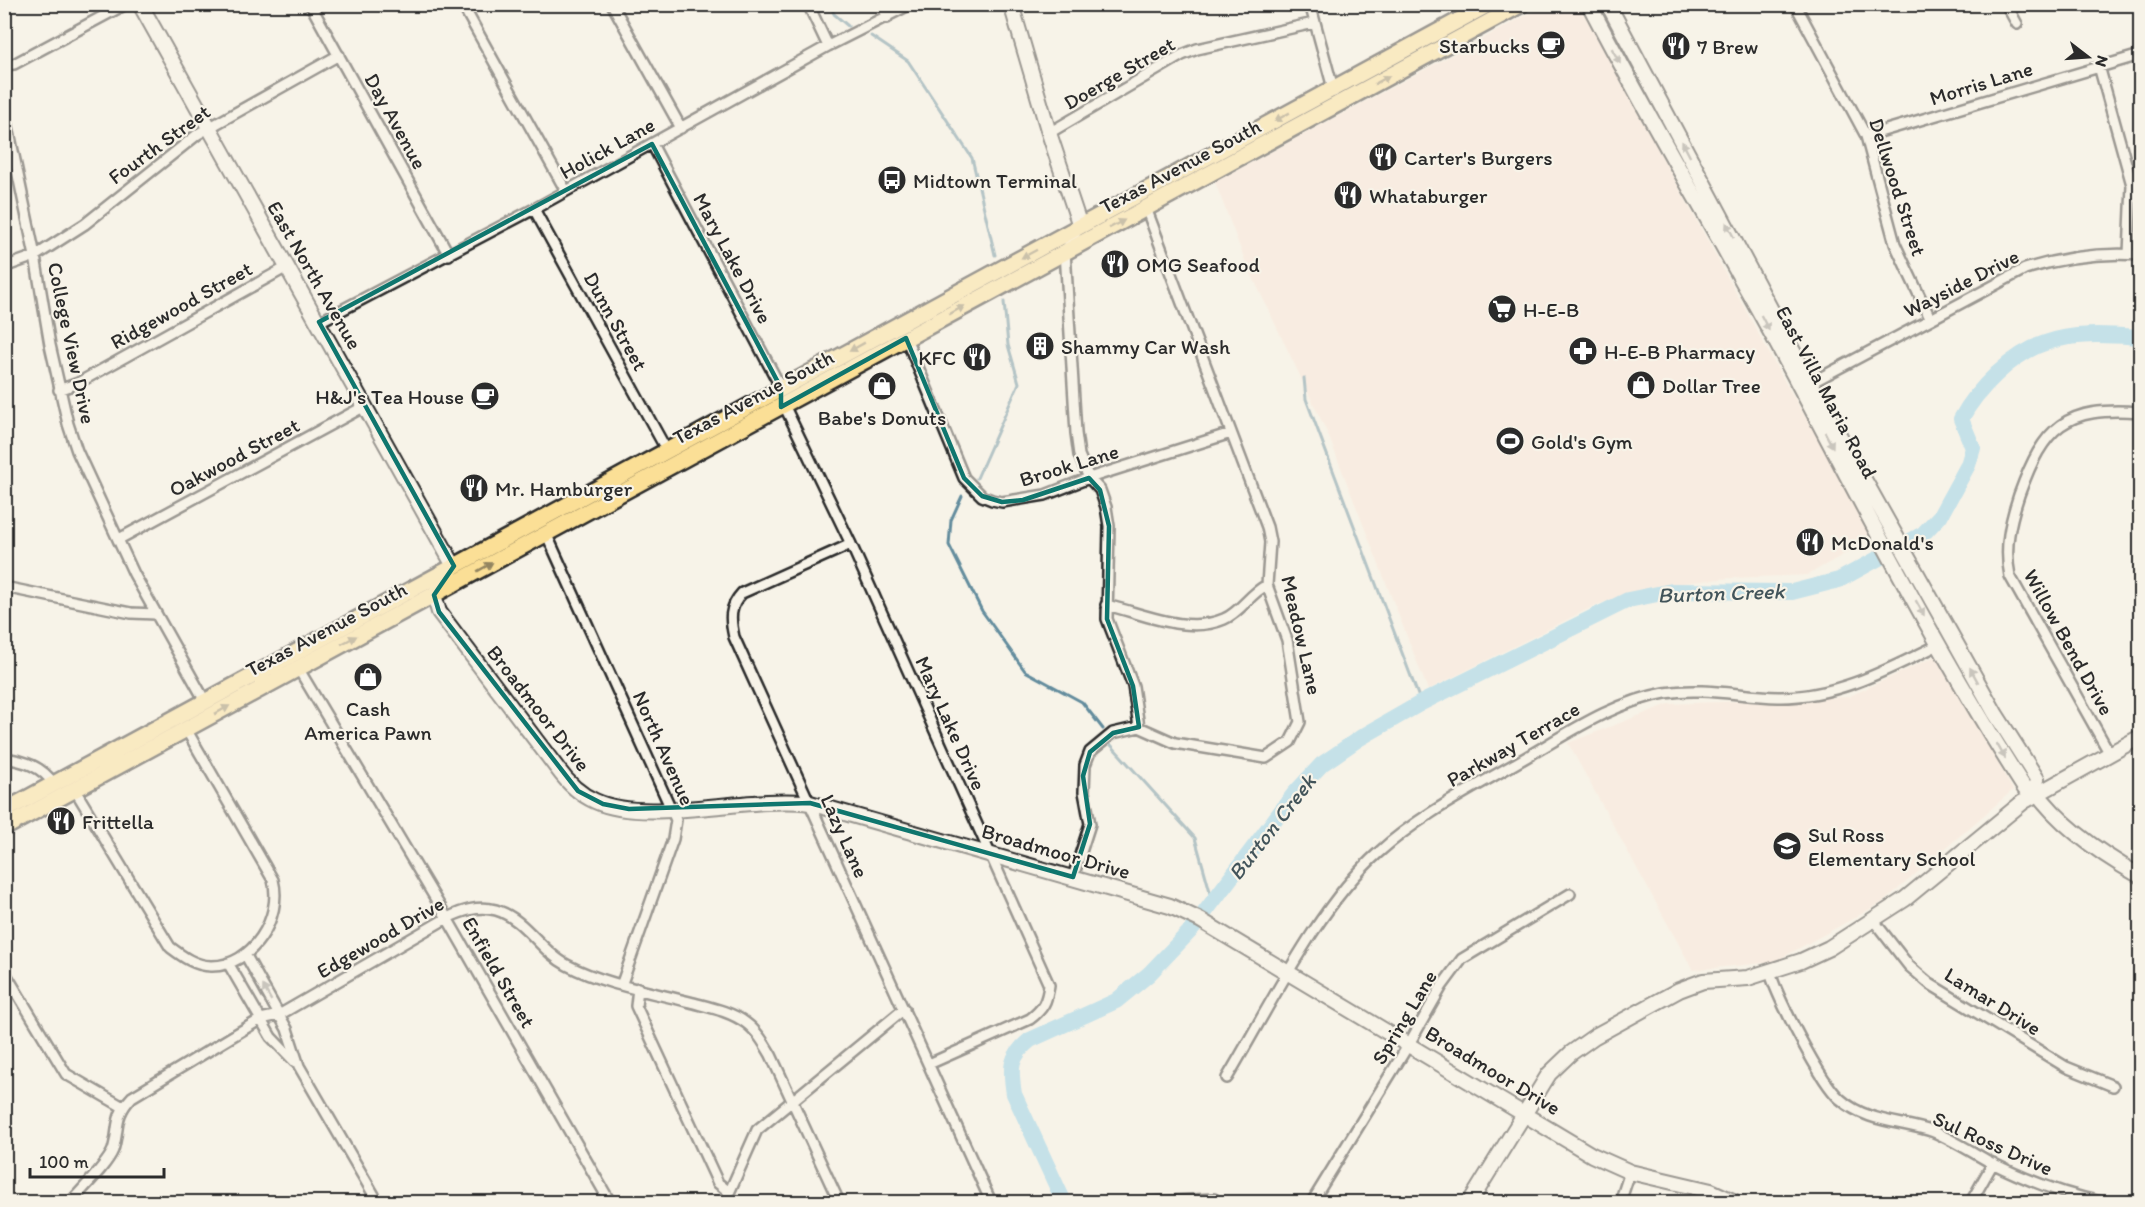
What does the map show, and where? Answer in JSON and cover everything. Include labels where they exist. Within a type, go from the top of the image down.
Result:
[{"type":"main road","name":"Texas Avenue South","points":[[4,811],[1489,4]]},
{"type":"main road","name":"Texas Avenue South","points":[[4,828],[1522,4]]},
{"type":"main road","points":[[692,454],[698,443],[777,399],[781,395],[781,388]]},
{"type":"main road","points":[[75,790],[76,780],[144,744],[151,731]]},
{"type":"street","points":[[4,65],[14,64],[126,4]]},
{"type":"street","name":"East North Avenue","points":[[140,4],[454,566]]},
{"type":"street","name":"Day Avenue","points":[[310,4],[449,255]]},
{"type":"street","points":[[462,4],[566,191]]},
{"type":"street","points":[[612,4],[681,128]]},
{"type":"street","points":[[807,4],[828,46]]},
{"type":"street","points":[[883,4],[887,18]]},
{"type":"street","name":"Holick Lane","points":[[319,322],[449,255],[828,46],[911,4]]},
{"type":"street","points":[[1011,4],[1049,133],[1080,226],[1065,251],[1078,455],[1089,478],[1100,490],[1109,526],[1107,619],[1132,686],[1139,727],[1113,733],[1090,752],[1083,776],[1090,824],[1073,877]]},
{"type":"street","points":[[1310,4],[1338,105]]},
{"type":"street","name":"East Villa Maria Road","points":[[1588,4],[1806,386],[1897,536],[1995,713],[2037,779],[2037,791]]},
{"type":"street","name":"East Villa Maria Road","points":[[1608,4],[1806,386],[1897,568],[2025,789],[2037,791],[2068,824],[2104,854],[2140,876]]},
{"type":"street","name":"Dellwood Street","points":[[1795,4],[1866,136],[1894,244],[1930,318]]},
{"type":"street","points":[[2006,4],[2017,24]]},
{"type":"street","name":"Doerge Street","points":[[1049,133],[1182,55],[1197,49],[1314,23]]},
{"type":"street","name":"Fourth Street","points":[[4,267],[35,256],[86,224],[124,190],[208,128],[339,55]]},
{"type":"street","name":"Morris Lane","points":[[1866,136],[2140,55]]},
{"type":"street","points":[[2099,66],[2132,185],[2129,254]]},
{"type":"street","name":"College View Drive","points":[[4,108],[35,256],[59,390],[77,451],[156,614],[205,701]]},
{"type":"street","name":"Mary Lake Drive","points":[[652,144],[781,388]]},
{"type":"street","name":"Meadow Lane","points":[[1139,727],[1175,742],[1257,759],[1275,754],[1290,742],[1300,722],[1300,709],[1287,640],[1268,585],[1270,542],[1267,527],[1146,208]]},
{"type":"street","name":"Dunn Street","points":[[534,209],[667,451]]},
{"type":"street","name":"Wayside Drive","points":[[1806,386],[2025,268],[2062,258],[2140,255]]},
{"type":"street","name":"Ridgewood Street","points":[[59,390],[78,383],[286,267]]},
{"type":"street","name":"Brook Lane","points":[[906,339],[964,478],[982,496],[1002,502],[1045,495],[1089,478],[1231,433]]},
{"type":"street","name":"Mary Lake Drive","points":[[784,405],[851,544],[1049,985],[1048,999],[1042,1010],[1030,1019],[929,1064]]},
{"type":"street","name":"Oakwood Street","points":[[119,539],[365,406]]},
{"type":"street","name":"Willow Bend Drive","points":[[2110,754],[2010,576],[2006,556],[2014,510],[2032,458],[2043,441],[2059,426],[2090,412],[2111,410],[2140,412]]},
{"type":"street","name":"North Avenue","points":[[546,533],[673,809],[676,820],[674,839],[622,983]]},
{"type":"street","name":"Lazy Lane","points":[[851,544],[742,593],[730,615],[734,637],[991,1203]]},
{"type":"street","points":[[434,595],[454,566]]},
{"type":"street","points":[[1106,605],[1165,621],[1211,623],[1226,619],[1256,590],[1268,585]]},
{"type":"street","points":[[4,587],[131,613],[156,614]]},
{"type":"street","name":"Broadmoor Drive","points":[[434,595],[439,612],[467,651],[572,785],[594,801],[619,808],[673,809],[770,801],[810,803],[1182,910],[1592,1155],[1630,1172],[1711,1191],[1735,1203]]},
{"type":"street","name":"Parkway Terrace","points":[[1227,1078],[1331,906],[1376,855],[1420,819],[1609,711],[1636,700],[1684,691],[1777,697],[1820,693],[1861,681],[1940,644]]},
{"type":"street","name":"Enfield Street","points":[[298,668],[447,918],[610,1203]]},
{"type":"street","points":[[186,729],[273,880],[275,904],[259,941],[256,972]]},
{"type":"street","points":[[1470,1203],[1523,1113],[1549,1074],[1571,1053],[1631,1015],[1678,990],[1703,981],[1748,978],[1770,972],[1819,952],[1874,921],[2037,791],[2140,737]]},
{"type":"street","points":[[4,758],[28,762],[47,774],[54,784]]},
{"type":"street","points":[[75,790],[163,939],[178,954],[209,967],[242,957],[259,941]]},
{"type":"street","name":"Spring Lane","points":[[1312,1203],[1442,986],[1462,959],[1570,894]]},
{"type":"street","name":"Edgewood Drive","points":[[123,1107],[132,1097],[261,1019],[279,1015],[447,918],[477,908],[494,909],[520,923],[565,964],[586,974],[717,1009],[745,1022],[764,1043],[838,1203]]},
{"type":"street","name":"Lamar Drive","points":[[1874,921],[1909,966],[1930,984],[2066,1067],[2113,1086]]},
{"type":"street","points":[[242,957],[256,972],[279,1015],[298,1066],[378,1203]]},
{"type":"street","points":[[228,963],[278,1046],[298,1066]]},
{"type":"street","points":[[4,971],[66,1074],[123,1107],[116,1123],[112,1151],[71,1203]]},
{"type":"street","name":"Sul Ross Drive","points":[[1770,972],[1775,993],[1828,1085],[1840,1099],[1876,1120],[1934,1132],[1993,1163],[2050,1189],[2102,1203]]},
{"type":"street","points":[[638,988],[636,1005],[718,1183],[729,1192]]},
{"type":"street","points":[[725,1203],[757,1130],[904,1009]]},
{"type":"street","points":[[1971,1203],[1993,1163]]},
{"type":"street","points":[[1620,1203],[1630,1172]]},
{"type":"street","points":[[1150,1203],[1214,1199],[1214,1203]]},
{"type":"highlighted area","points":[[652,144],[781,388],[781,407],[906,338],[964,478],[982,496],[1002,502],[1023,500],[1089,478],[1100,490],[1109,526],[1107,619],[1133,686],[1139,727],[1113,733],[1090,752],[1083,776],[1090,824],[1073,877],[810,803],[629,809],[603,804],[578,791],[439,612],[434,595],[454,566],[319,322]]},
{"type":"shaded area","points":[[1545,5],[1579,5],[1781,375],[1875,537],[1807,575],[1729,578],[1656,586],[1596,605],[1428,690],[1327,432],[1246,263],[1215,182]]},
{"type":"shaded area","name":"Sul Ross Elementary School","points":[[1938,655],[2013,790],[1883,902],[1774,962],[1693,970],[1568,743],[1669,704],[1848,697]]},
{"type":"waterway","points":[[830,4],[834,14],[848,26]]},
{"type":"waterway","points":[[871,36],[908,61],[972,158],[995,255]]},
{"type":"waterway","points":[[977,478],[1019,383],[1008,345],[1004,302]]},
{"type":"waterway","name":"Burton Creek","points":[[1205,912],[1294,794],[1322,764],[1360,738],[1421,703],[1628,600],[1672,591],[1792,592],[1839,580],[1923,534],[1940,516],[1968,465],[1973,448],[1961,419],[1976,396],[2008,364],[2033,348],[2068,337],[2092,335],[2140,337]]},
{"type":"waterway","points":[[1304,378],[1306,399],[1421,703]]},
{"type":"waterway","points":[[962,496],[951,520],[949,545],[982,611],[1025,671],[1082,702],[1103,729]]},
{"type":"waterway","points":[[1111,745],[1195,838],[1213,902]]},
{"type":"waterway","name":"Burton Creek","points":[[1064,1202],[1014,1094],[1012,1070],[1015,1058],[1030,1040],[1116,1001],[1149,974],[1194,927]]},
{"type":"place","name":"Starbucks","points":[[1551,45]]},
{"type":"place","name":"7 Brew","points":[[1676,46]]},
{"type":"place","name":"Carter's Burgers","points":[[1383,157]]},
{"type":"place","name":"Midtown Terminal","points":[[892,180]]},
{"type":"place","name":"Whataburger","points":[[1348,195]]},
{"type":"place","name":"OMG Seafood","points":[[1115,264]]},
{"type":"place","name":"H-E-B","points":[[1502,309]]},
{"type":"place","name":"Shammy Car Wash","points":[[1040,346]]},
{"type":"place","name":"H-E-B Pharmacy","points":[[1583,351]]},
{"type":"place","name":"KFC","points":[[977,357]]},
{"type":"place","name":"Dollar Tree","points":[[1641,385]]},
{"type":"place","name":"Babe's Donuts","points":[[882,386]]},
{"type":"place","name":"H&J's Tea House","points":[[485,396]]},
{"type":"place","name":"Gold's Gym","points":[[1510,441]]},
{"type":"place","name":"Mr. Hamburger","points":[[474,488]]},
{"type":"place","name":"McDonald's","points":[[1810,542]]},
{"type":"place","name":"Cash America Pawn","points":[[368,677]]},
{"type":"place","name":"Frittella","points":[[61,821]]},
{"type":"place","name":"Sul Ross Elementary School","points":[[1787,846]]}]
